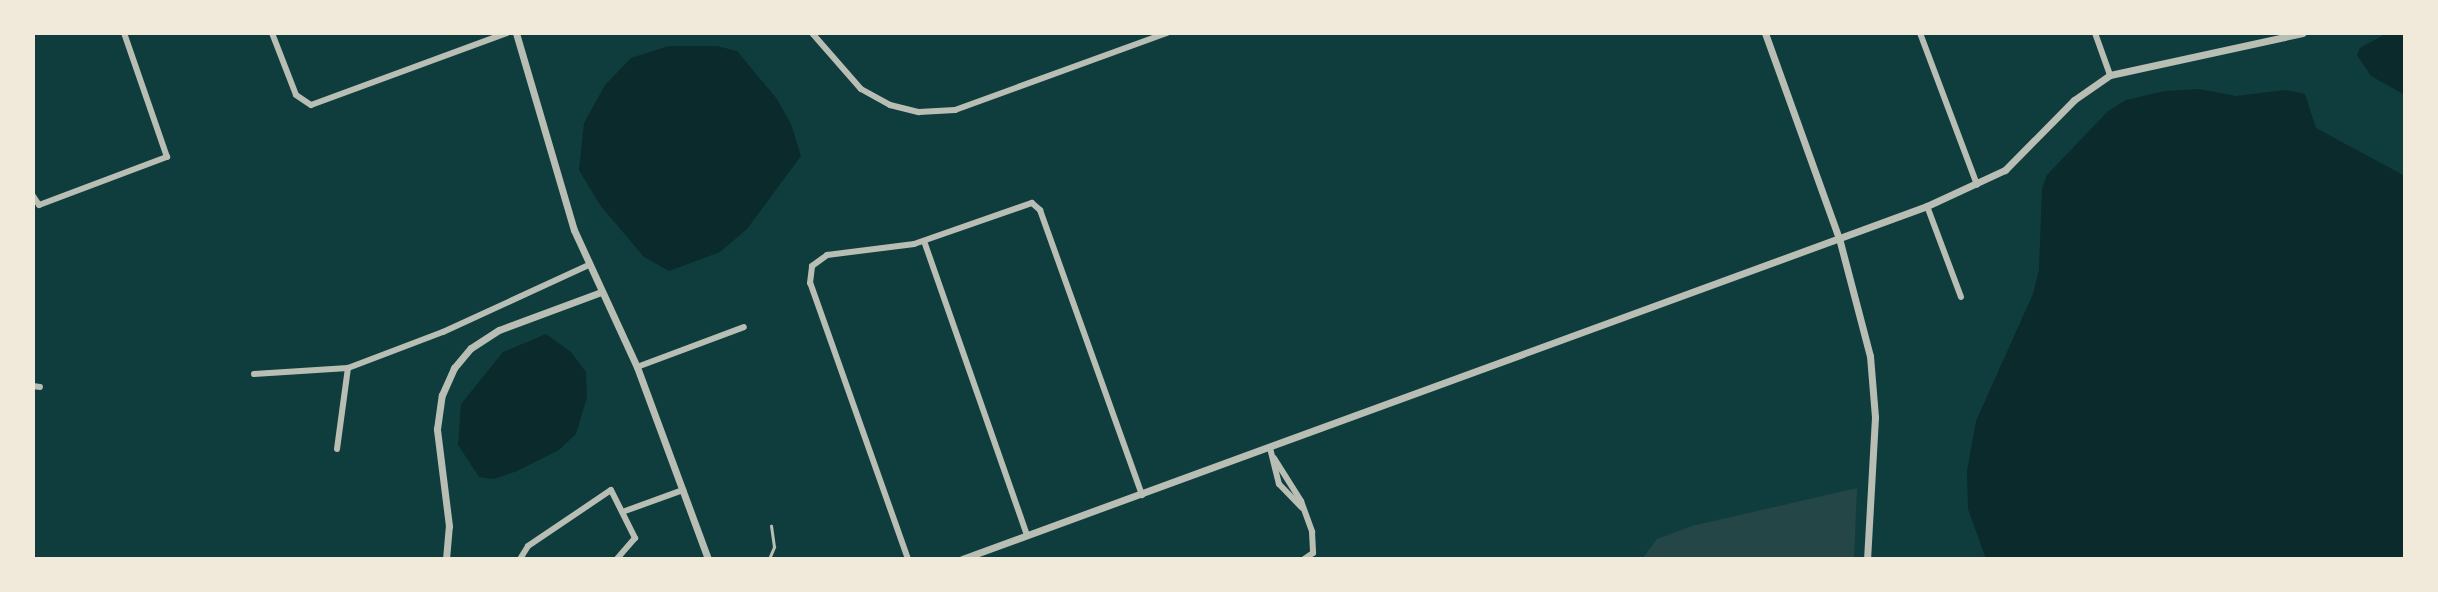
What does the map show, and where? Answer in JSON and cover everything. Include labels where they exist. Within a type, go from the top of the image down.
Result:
[{"type":"street","points":[[33,196],[39,205],[128,174],[167,157],[124,33]]},
{"type":"street","points":[[272,33],[296,95],[311,105],[507,33]]},
{"type":"street","points":[[516,33],[559,187],[589,265],[637,366],[708,559]]},
{"type":"street","points":[[812,33],[861,89],[890,105],[919,112],[955,110],[1167,33]]},
{"type":"street","points":[[1765,33],[1839,238],[1873,379],[1867,559]]},
{"type":"street","points":[[1920,33],[1977,185]]},
{"type":"street","points":[[2095,33],[2110,75]]},
{"type":"street","points":[[962,559],[1927,206],[1977,185],[2005,170],[2074,100],[2110,75],[2302,33]]},
{"type":"street","points":[[908,559],[810,284],[812,266],[827,255],[924,241],[1032,202],[1142,495]]},
{"type":"street","points":[[1927,206],[1961,297]]},
{"type":"street","points":[[924,241],[1027,536]]},
{"type":"street","points":[[254,374],[348,368],[443,332],[589,265]]},
{"type":"street","points":[[446,559],[449,526],[438,412],[446,381],[460,359],[499,330],[601,292]]},
{"type":"street","points":[[637,366],[744,327]]},
{"type":"street","points":[[337,449],[348,368]]},
{"type":"street","points":[[1270,448],[1279,484],[1302,508],[1314,542],[1312,553],[1304,559]]},
{"type":"street","points":[[520,559],[528,546],[611,490],[625,511],[635,538],[618,559]]},
{"type":"street","points":[[625,511],[683,491]]},
{"type":"lane","points":[[769,559],[774,547],[771,526]]},
{"type":"shaded area","points":[[2387,33],[2405,33],[2405,95],[2371,76],[2357,55],[2360,48]]},
{"type":"shaded area","points":[[669,46],[717,46],[737,51],[777,99],[791,124],[801,156],[747,229],[720,252],[669,271],[644,257],[600,205],[579,170],[584,123],[605,85],[631,58]]},
{"type":"shaded area","points":[[2199,89],[2236,96],[2286,90],[2305,94],[2316,128],[2405,176],[2405,559],[1986,559],[1968,509],[1967,471],[1976,421],[2033,294],[2039,270],[2042,188],[2047,175],[2108,111],[2126,100],[2165,91]]},
{"type":"shaded area","points":[[546,334],[571,352],[586,372],[587,397],[576,434],[559,450],[517,471],[494,479],[479,477],[458,445],[461,404],[503,352]]},
{"type":"shaded area","points":[[1857,488],[1854,559],[1642,559],[1657,539],[1692,526]]}]
